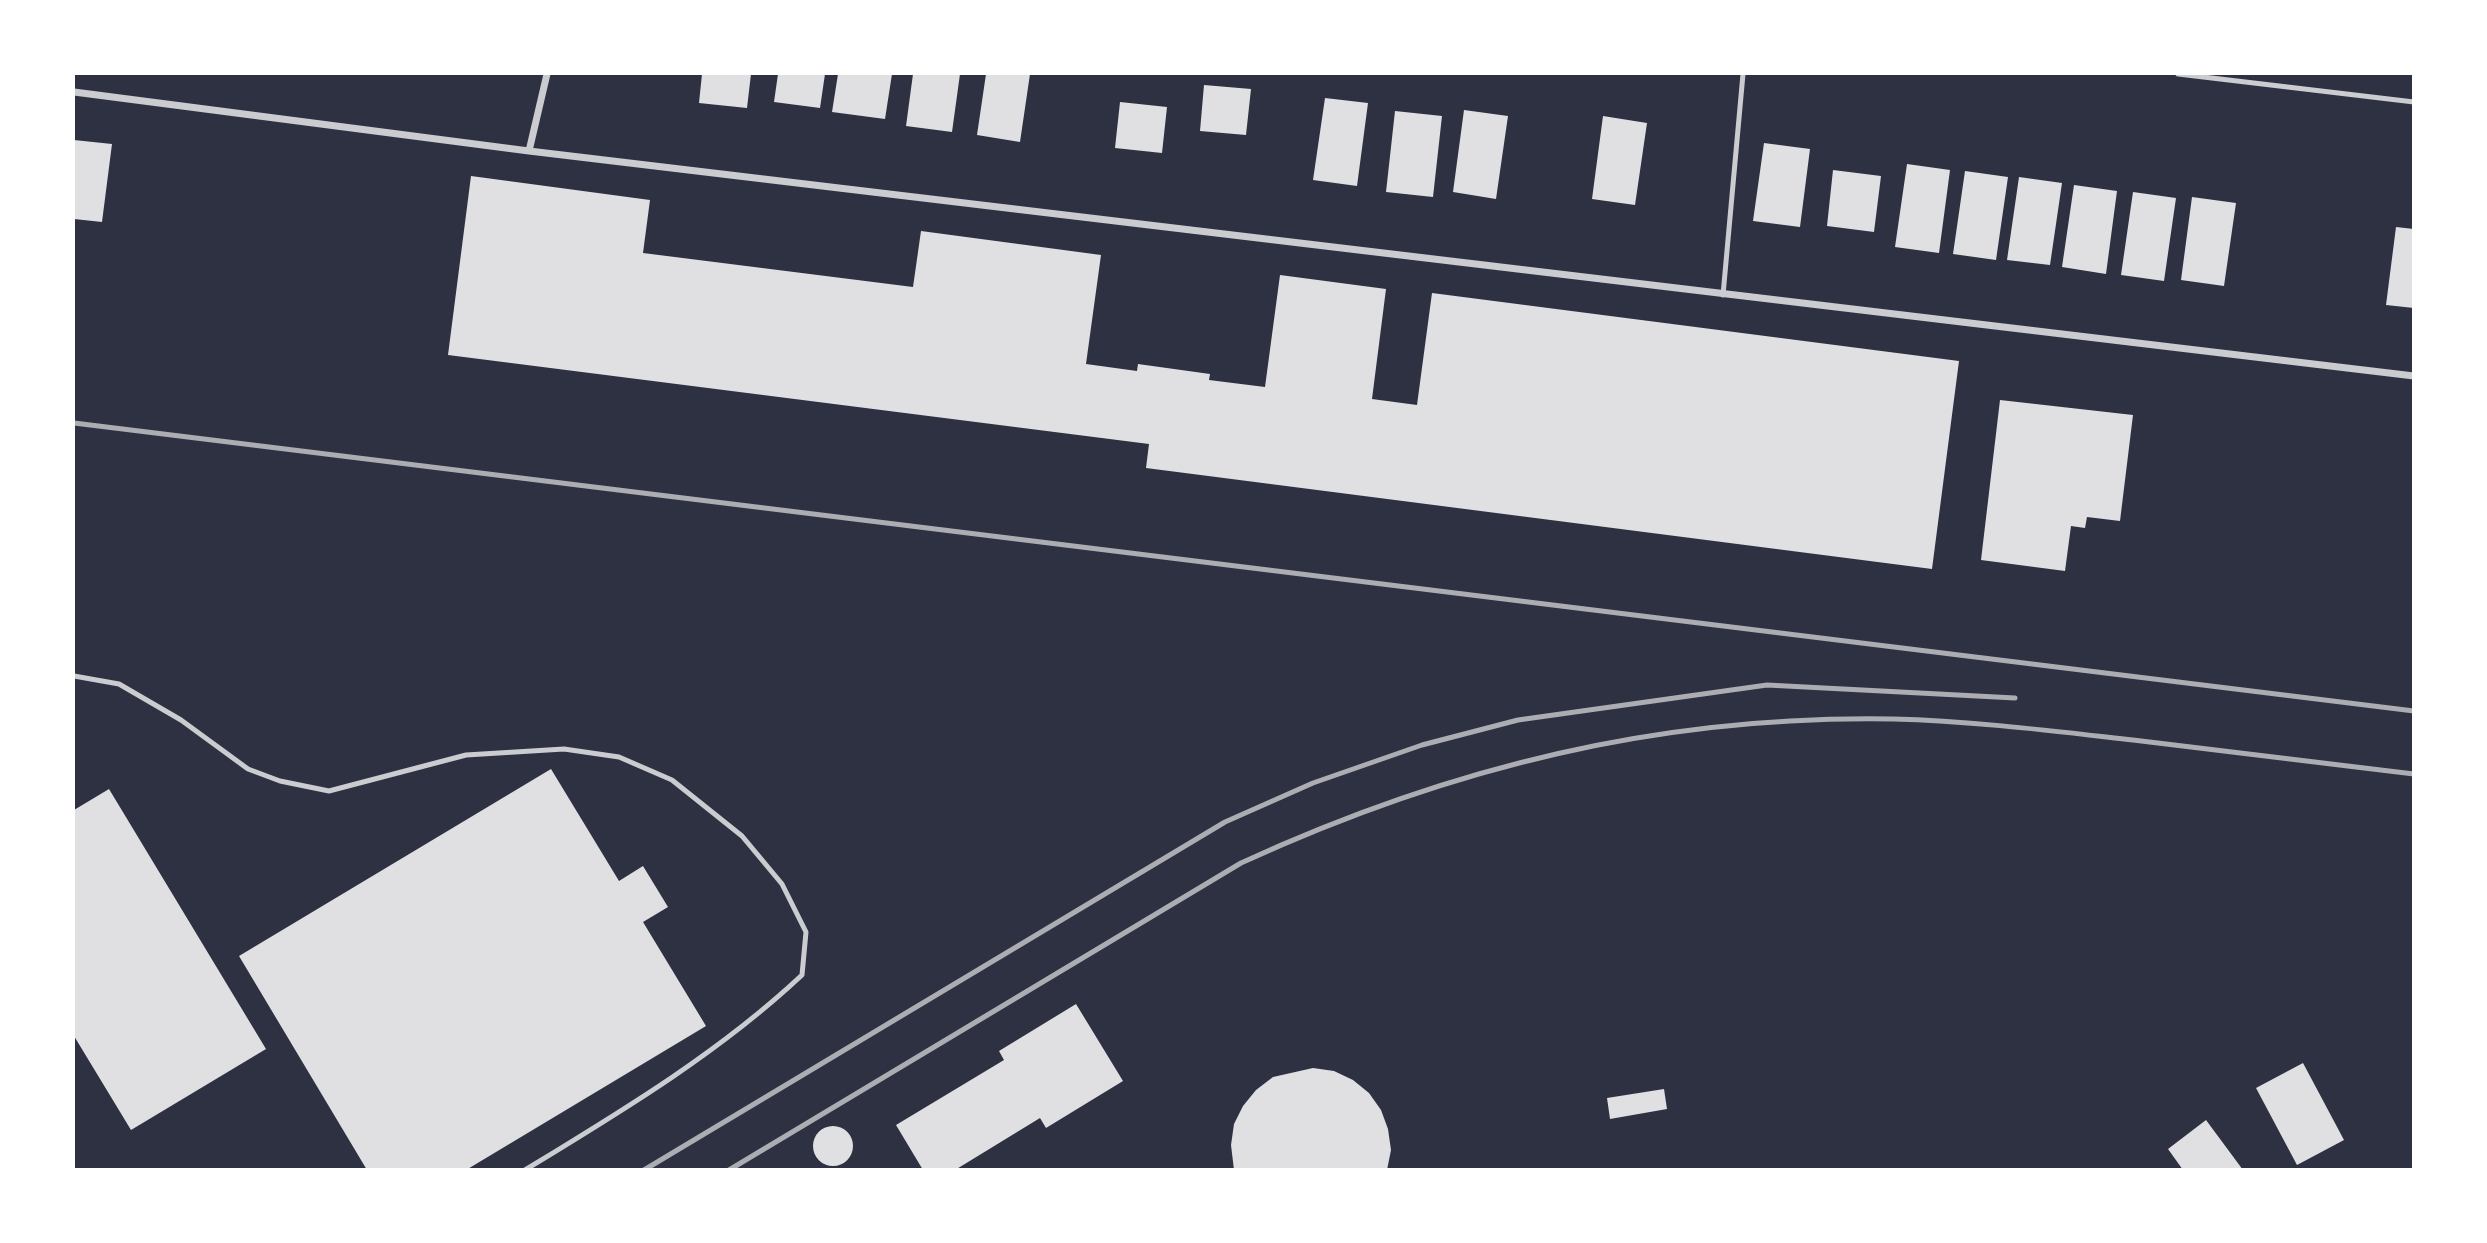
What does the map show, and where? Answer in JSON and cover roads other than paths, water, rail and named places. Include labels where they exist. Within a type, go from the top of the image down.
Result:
[{"type":"street","points":[[529,151],[547,74]]},
{"type":"street","points":[[74,92],[529,151],[2413,376]]},
{"type":"lane","points":[[1723,295],[1742,74]]},
{"type":"lane","points":[[2178,74],[2413,102]]},
{"type":"lane","points":[[74,676],[119,684],[181,720],[248,769],[280,781],[329,791],[466,755],[518,749],[564,749],[619,757],[671,780],[743,836],[782,884],[806,932],[802,975],[710,1051],[525,1170]]},
{"type":"railway","points":[[74,423],[2414,711]]},
{"type":"railway","points":[[644,1170],[1225,822],[1313,783],[1422,745],[1518,720],[1767,685],[2015,698]]},
{"type":"railway","points":[[729,1170],[1241,863],[1398,799],[1478,774],[1558,754],[1640,737],[1723,726],[1807,720],[1893,719],[2043,730],[2414,774]]}]
